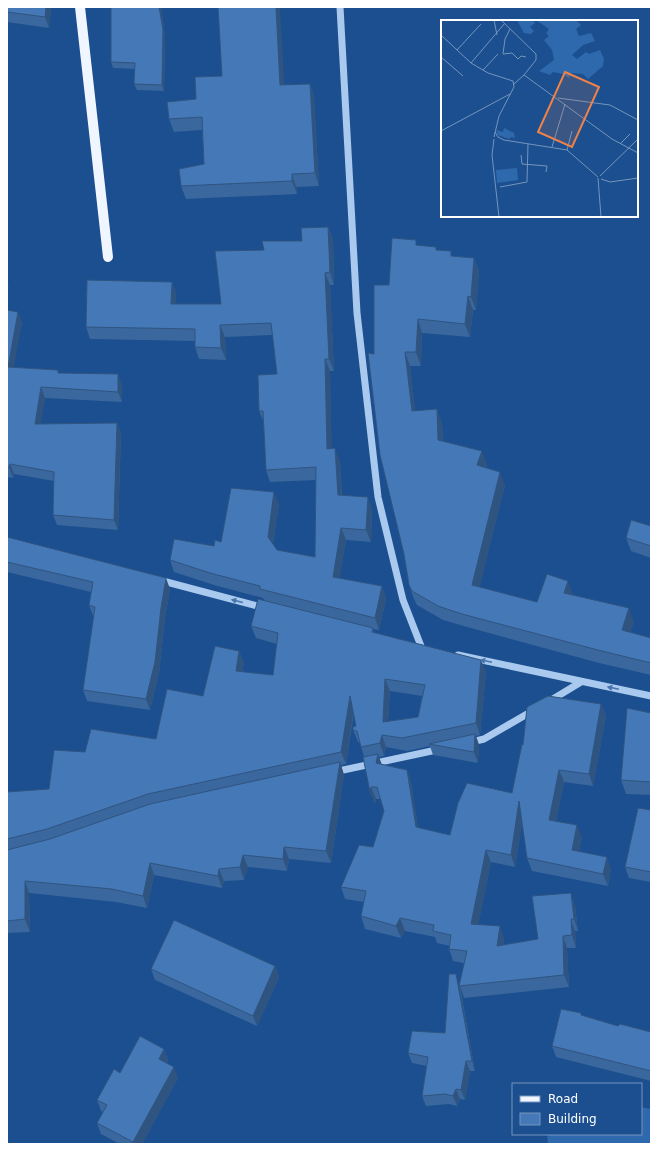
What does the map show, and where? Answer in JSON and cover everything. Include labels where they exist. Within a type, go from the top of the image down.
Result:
[{"type":"main road","points":[[80,7],[108,257]]},
{"type":"street","points":[[340,7],[357,313],[378,497],[403,600],[425,647],[414,644]]},
{"type":"street","points":[[152,579],[275,610]]},
{"type":"street","points":[[452,653],[651,696]]},
{"type":"street","points":[[462,744],[484,739],[581,682]]},
{"type":"street","points":[[327,773],[448,747]]},
{"type":"shaded area","points":[[642,1107],[651,1109],[651,1144],[548,1144],[547,1135],[642,1135]]},
{"type":"building","points":[[7,7],[46,7],[45,17],[7,12]]},
{"type":"building","points":[[111,7],[159,7],[163,30],[162,85],[134,84],[135,63],[111,62]]},
{"type":"building","points":[[218,7],[276,7],[280,85],[310,84],[315,173],[292,174],[292,181],[181,186],[179,169],[204,164],[202,117],[169,119],[167,102],[196,99],[195,77],[222,76]]},
{"type":"building","points":[[328,227],[330,272],[325,273],[329,359],[325,359],[327,449],[335,448],[338,495],[368,497],[366,530],[341,528],[333,577],[382,586],[375,618],[260,589],[260,586],[210,573],[170,560],[174,539],[214,546],[215,540],[221,542],[231,488],[274,492],[268,537],[277,550],[315,557],[316,467],[266,470],[263,411],[259,411],[258,375],[277,374],[271,323],[220,325],[221,348],[195,347],[195,329],[86,327],[87,280],[172,282],[171,304],[221,304],[215,251],[264,250],[262,241],[302,241],[301,228]]},
{"type":"building","points":[[392,238],[416,240],[416,245],[436,247],[436,250],[451,251],[451,256],[474,258],[471,297],[468,296],[465,324],[418,319],[416,352],[405,352],[412,411],[437,409],[438,440],[482,451],[477,465],[500,472],[472,585],[537,602],[547,574],[568,581],[564,593],[629,608],[622,630],[651,638],[651,663],[462,614],[438,606],[412,591],[409,585],[404,554],[380,455],[368,353],[374,354],[374,285],[389,285]]},
{"type":"building","points":[[7,310],[18,312],[8,367],[58,370],[58,373],[118,374],[118,392],[41,387],[35,424],[117,423],[114,520],[53,515],[54,472],[10,464],[9,467],[7,467]]},
{"type":"building","points":[[631,520],[651,526],[651,546],[626,538]]},
{"type":"building","points":[[7,537],[166,578],[155,662],[146,699],[83,690],[95,607],[89,605],[93,582],[7,562]]},
{"type":"building","points":[[258,599],[373,628],[372,632],[481,660],[476,723],[402,738],[382,735],[380,743],[361,747],[357,731],[353,730],[353,727],[356,726],[350,696],[341,752],[148,794],[47,829],[7,839],[7,792],[49,789],[54,750],[85,752],[91,729],[156,739],[167,689],[203,696],[215,646],[239,651],[236,671],[273,675],[278,633],[251,626]],"holes":[[[385,679],[425,685],[418,717],[383,722]]]},
{"type":"building","points":[[548,696],[601,704],[589,774],[559,770],[549,820],[577,825],[572,850],[607,857],[603,874],[527,858],[519,801],[511,855],[486,850],[471,924],[500,926],[497,946],[538,939],[532,896],[571,893],[574,919],[571,919],[572,935],[563,936],[564,975],[459,986],[467,951],[449,949],[451,935],[433,931],[434,925],[400,918],[396,926],[361,916],[366,891],[341,887],[359,845],[373,847],[384,811],[377,787],[371,787],[370,792],[363,757],[378,754],[376,763],[407,770],[416,827],[450,835],[458,803],[467,783],[512,793],[522,744],[523,745],[527,707]]},
{"type":"building","points":[[627,708],[651,713],[651,782],[621,780]]},
{"type":"building","points":[[475,734],[474,752],[429,744]]},
{"type":"building","points":[[340,762],[326,851],[284,847],[283,859],[243,855],[240,867],[219,869],[218,876],[150,863],[143,896],[112,889],[25,881],[25,919],[7,921],[7,850],[50,839],[150,804]]},
{"type":"building","points":[[638,808],[651,810],[651,872],[625,867]]},
{"type":"building","points":[[174,920],[275,966],[253,1016],[151,969]]},
{"type":"building","points":[[449,974],[456,974],[472,1061],[466,1061],[461,1090],[456,1089],[453,1096],[445,1094],[422,1096],[428,1057],[408,1053],[412,1031],[445,1033]]},
{"type":"building","points":[[561,1009],[581,1013],[581,1015],[618,1026],[620,1024],[651,1032],[651,1071],[552,1046]]},
{"type":"building","points":[[140,1036],[164,1049],[159,1059],[174,1067],[133,1142],[97,1123],[107,1105],[97,1100],[114,1069],[120,1073]]}]
